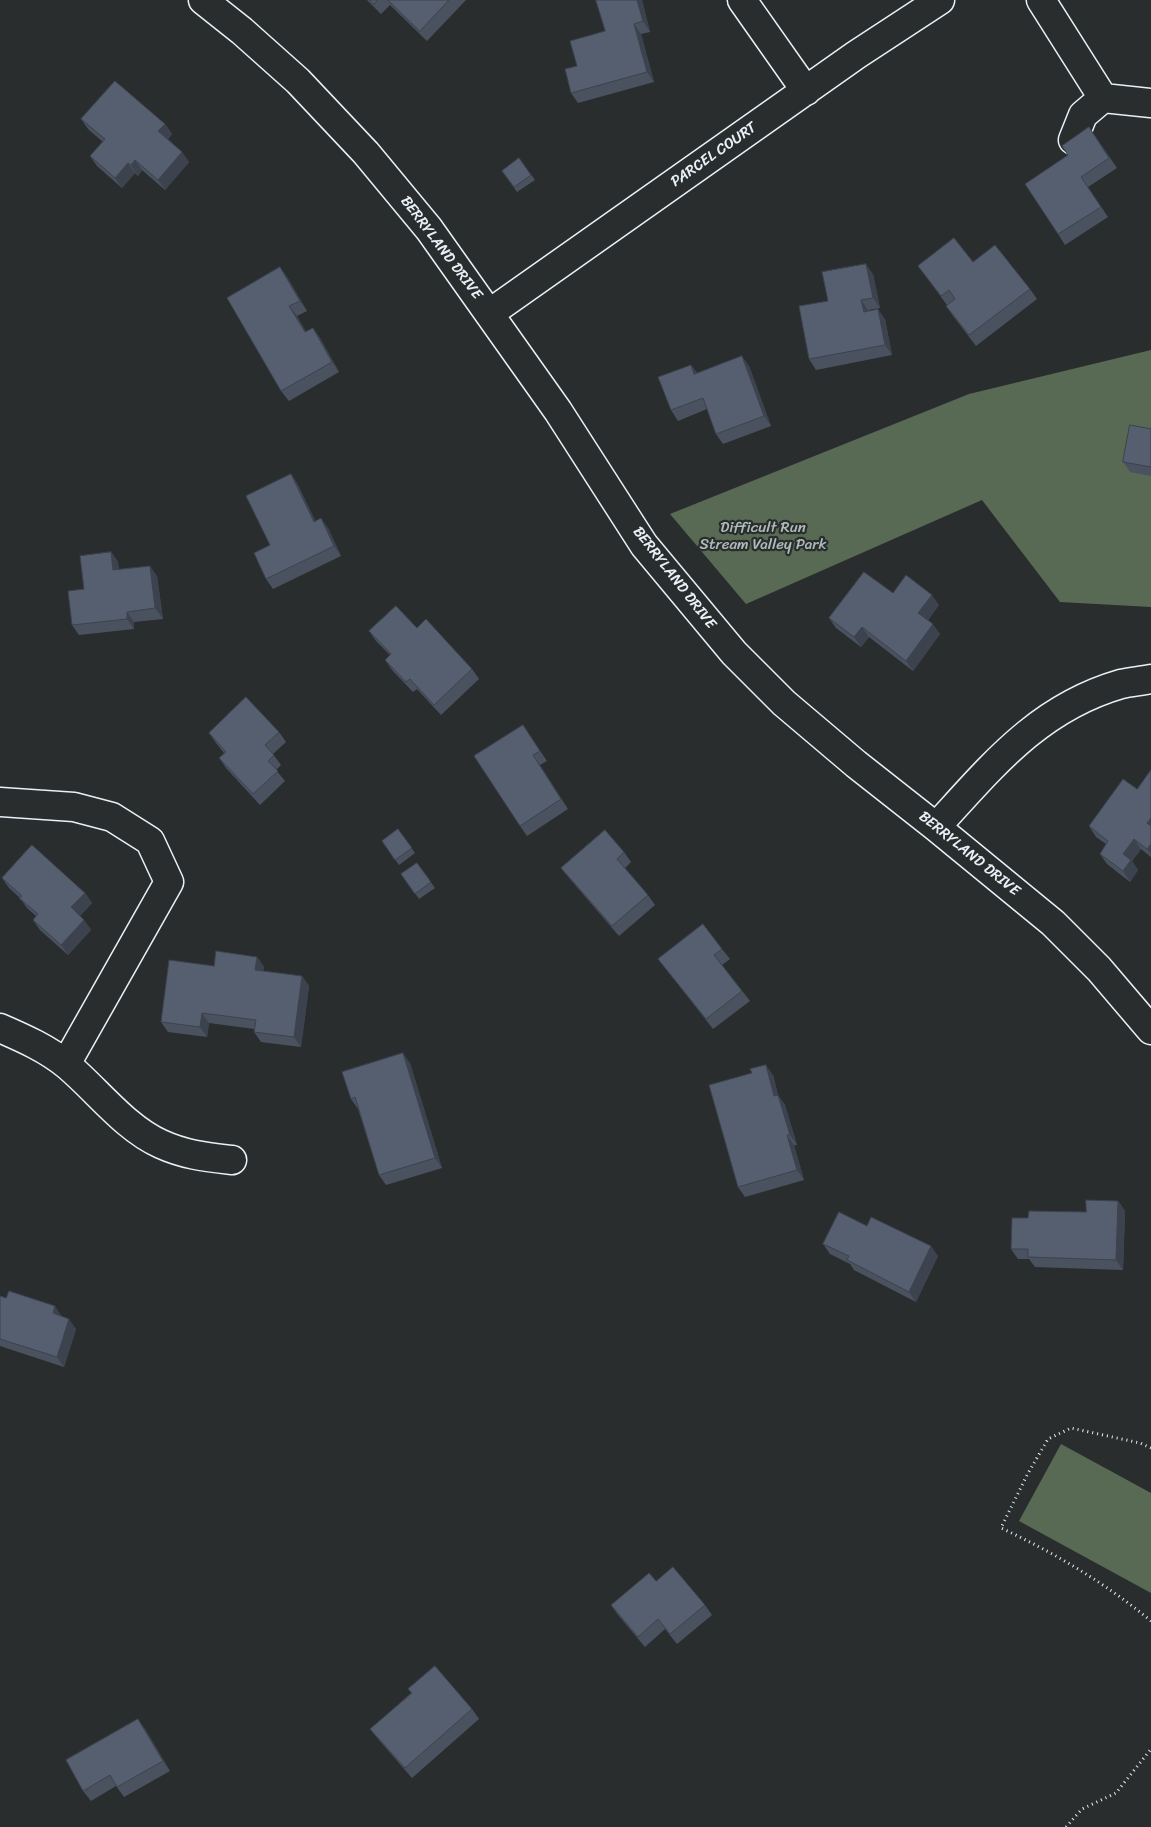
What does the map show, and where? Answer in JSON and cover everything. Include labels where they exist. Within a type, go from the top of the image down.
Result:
[{"type":"street","name":"BERRYLAND DRIVE","points":[[203,0],[242,31],[298,81],[366,153],[429,229],[558,411],[644,545],[734,653],[792,709],[856,764],[1053,923],[1099,969],[1151,1030]]},
{"type":"street","points":[[742,0],[806,91]]},
{"type":"street","name":"PARCEL COURT","points":[[490,313],[806,91],[940,0]]},
{"type":"street","points":[[1041,0],[1103,98]]},
{"type":"street","points":[[1073,140],[1083,115],[1103,98],[1151,103]]},
{"type":"street","points":[[936,827],[1003,754],[1038,724],[1078,700],[1122,684],[1151,679]]},
{"type":"street","points":[[0,802],[74,807],[112,817],[150,840],[169,882],[66,1064]]},
{"type":"street","points":[[0,1028],[23,1038],[66,1064],[128,1122],[160,1144],[194,1156],[232,1160]]},
{"type":"path","points":[[1151,1448],[1140,1443],[1071,1428],[1048,1439],[1027,1475],[1001,1528],[1063,1559],[1132,1605],[1151,1622]]},
{"type":"path","points":[[1066,1827],[1082,1809],[1116,1793],[1151,1749]]},
{"type":"green space","name":"Difficult Run Stream Valley Park","points":[[1151,350],[1151,607],[1060,602],[982,500],[746,604],[670,514],[969,394]]},
{"type":"green space","points":[[1061,1444],[1151,1493],[1151,1593],[1019,1521]]},
{"type":"building","points":[[388,0],[449,0],[420,31]]},
{"type":"building","points":[[596,0],[637,0],[643,21],[634,24],[647,72],[571,93],[565,69],[577,66],[570,41],[605,31]]},
{"type":"building","points":[[115,81],[165,124],[158,131],[182,152],[158,180],[135,160],[131,165],[128,163],[115,178],[90,156],[105,139],[81,119]]},
{"type":"building","points":[[1089,127],[1109,158],[1081,177],[1101,207],[1058,234],[1025,184],[1068,155],[1062,146]]},
{"type":"building","points":[[519,158],[531,175],[514,187],[502,171]]},
{"type":"building","points":[[954,238],[973,262],[995,245],[1030,289],[969,335],[946,306],[955,299],[949,290],[941,296],[918,266]]},
{"type":"building","points":[[866,264],[873,298],[861,300],[864,312],[878,309],[885,345],[809,359],[799,306],[828,301],[822,272]]},
{"type":"building","points":[[280,267],[300,301],[289,306],[305,332],[313,328],[332,362],[281,391],[227,298]]},
{"type":"building","points":[[742,356],[764,416],[716,434],[703,398],[671,410],[658,377],[691,365],[694,374]]},
{"type":"building","points":[[1130,425],[1151,429],[1151,467],[1123,462]]},
{"type":"building","points":[[291,474],[314,522],[321,518],[334,546],[266,579],[254,553],[270,545],[246,496]]},
{"type":"building","points":[[111,552],[113,570],[150,566],[155,608],[127,612],[127,619],[72,625],[68,591],[84,589],[80,556]]},
{"type":"building","points":[[864,572],[893,593],[906,575],[932,595],[918,613],[933,624],[906,661],[862,627],[854,637],[829,618]]},
{"type":"building","points":[[396,606],[417,628],[426,619],[472,669],[434,705],[410,679],[406,682],[385,660],[391,654],[369,631]]},
{"type":"building","points":[[246,697],[279,732],[265,745],[274,755],[268,761],[278,771],[253,794],[219,758],[226,752],[209,733]]},
{"type":"building","points":[[523,725],[540,751],[533,755],[561,799],[520,826],[474,756]]},
{"type":"building","points":[[1151,770],[1151,818],[1147,823],[1151,826],[1151,844],[1147,849],[1134,839],[1123,854],[1131,860],[1123,871],[1100,854],[1108,841],[1089,826],[1123,779],[1137,789]]},
{"type":"building","points":[[398,829],[412,848],[395,860],[382,841]]},
{"type":"building","points":[[605,830],[624,852],[617,859],[648,895],[612,926],[561,868]]},
{"type":"building","points":[[32,845],[85,893],[71,907],[84,920],[61,945],[33,920],[38,914],[19,898],[22,896],[2,878]]},
{"type":"building","points":[[417,863],[431,882],[415,894],[401,874]]},
{"type":"building","points":[[703,924],[722,949],[714,955],[742,991],[706,1019],[658,959]]},
{"type":"building","points":[[216,951],[257,957],[255,970],[302,976],[294,1037],[254,1032],[256,1020],[202,1013],[200,1027],[161,1022],[169,960],[214,966]]},
{"type":"building","points":[[403,1053],[435,1158],[379,1175],[355,1097],[351,1099],[342,1072]]},
{"type":"building","points":[[766,1065],[774,1096],[778,1095],[790,1135],[787,1135],[797,1170],[738,1187],[709,1085],[752,1073],[750,1069]]},
{"type":"building","points":[[1086,1200],[1118,1201],[1116,1260],[1028,1257],[1028,1249],[1011,1249],[1012,1218],[1028,1218],[1029,1211],[1086,1212]]},
{"type":"building","points":[[839,1212],[867,1226],[871,1217],[931,1246],[909,1292],[847,1260],[849,1256],[823,1244]]},
{"type":"building","points":[[9,1291],[55,1306],[53,1313],[69,1319],[57,1357],[0,1339],[0,1296],[6,1298]]},
{"type":"building","points":[[673,1567],[705,1605],[670,1634],[658,1619],[638,1637],[611,1605],[649,1573],[656,1581]]},
{"type":"building","points":[[435,1666],[472,1709],[405,1768],[370,1729],[412,1693],[408,1689]]},
{"type":"building","points":[[138,1719],[163,1761],[117,1787],[110,1775],[83,1791],[66,1760]]}]
